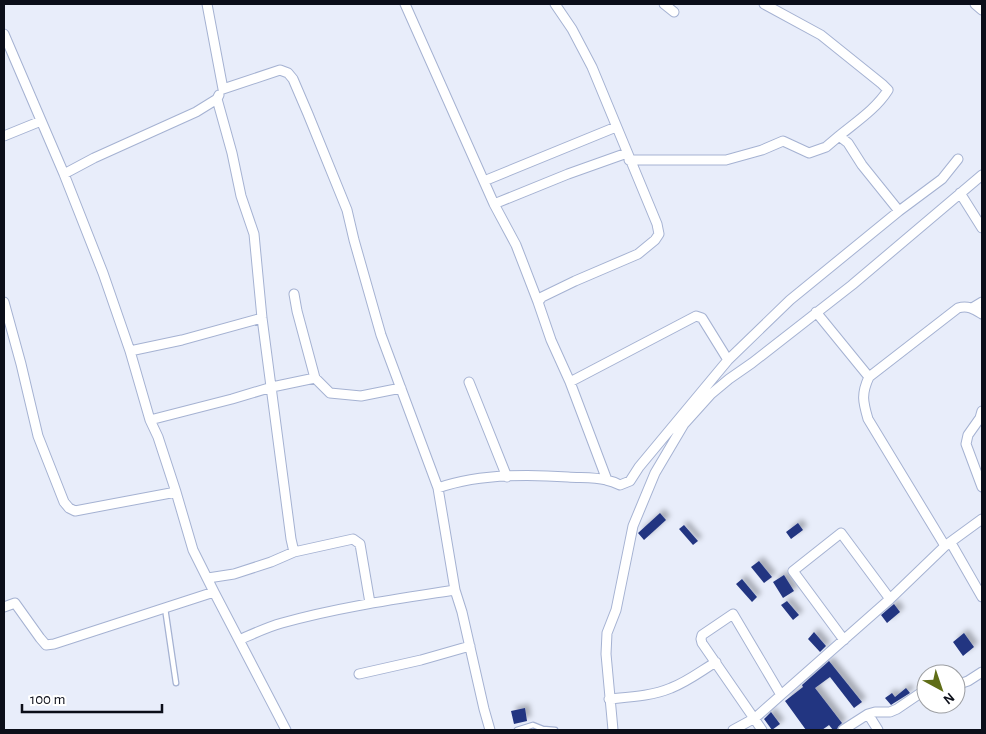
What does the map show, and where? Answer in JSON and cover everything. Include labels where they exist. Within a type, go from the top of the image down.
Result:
[{"type":"street","points":[[207,4],[223,89]]},
{"type":"street","points":[[405,4],[494,204],[516,244],[551,340],[570,382],[607,480]]},
{"type":"street","points":[[538,302],[542,297],[575,280],[638,254],[655,240],[659,234],[657,224],[592,67],[572,29],[555,4]]},
{"type":"street","points":[[664,4],[674,12]]},
{"type":"street","points":[[494,204],[568,174],[628,157],[726,160],[762,150],[784,141],[809,153],[826,147],[877,104],[888,90],[821,35],[764,4]]},
{"type":"street","points":[[974,4],[982,10]]},
{"type":"street","points":[[4,34],[64,174],[103,273],[130,352],[150,420],[158,437],[176,492],[193,550],[286,730]]},
{"type":"street","points":[[64,174],[94,158],[196,112],[217,99],[223,89],[280,70],[288,73],[293,79],[346,210],[381,336],[438,488],[455,590],[490,730]]},
{"type":"street","points":[[217,99],[232,153],[241,196],[254,234],[262,318],[294,552]]},
{"type":"street","points":[[4,136],[42,121]]},
{"type":"street","points":[[484,181],[616,127]]},
{"type":"street","points":[[839,136],[848,143],[862,165],[899,211]]},
{"type":"street","points":[[438,488],[476,479],[538,475],[607,480],[620,485],[630,481],[639,467],[728,360],[790,300],[942,178],[958,159]]},
{"type":"street","points":[[612,730],[606,654],[607,633],[616,610],[633,526],[655,473],[684,424],[711,394],[852,285],[982,174]]},
{"type":"street","points":[[960,193],[982,228]]},
{"type":"street","points":[[294,294],[315,378],[330,393],[361,396],[400,388]]},
{"type":"street","points":[[4,302],[38,436],[64,502],[69,508],[75,511],[176,492]]},
{"type":"street","points":[[972,308],[982,302]]},
{"type":"street","points":[[982,314],[972,308],[964,306],[958,308],[869,377],[865,386],[863,402],[868,419],[982,597]]},
{"type":"street","points":[[816,312],[869,377]]},
{"type":"street","points":[[570,382],[696,316],[702,318],[728,360]]},
{"type":"street","points":[[130,352],[262,318]]},
{"type":"street","points":[[150,420],[272,387],[315,378]]},
{"type":"street","points":[[469,382],[507,477]]},
{"type":"street","points":[[982,411],[980,418],[968,435],[966,444],[982,487]]},
{"type":"street","points":[[733,730],[755,718],[948,545],[982,519]]},
{"type":"street","points":[[844,640],[793,571],[841,533],[890,599]]},
{"type":"street","points":[[208,578],[234,574],[294,552],[353,539],[360,544],[370,603]]},
{"type":"street","points":[[239,640],[280,623],[370,603],[455,590]]},
{"type":"street","points":[[4,606],[15,603],[46,645],[214,592]]},
{"type":"street","points":[[762,730],[701,639],[702,635],[733,614],[781,695]]},
{"type":"street","points":[[359,674],[421,660],[470,646]]},
{"type":"street","points":[[610,699],[652,694],[670,689],[716,662]]},
{"type":"street","points":[[966,682],[982,672]]},
{"type":"street","points":[[843,730],[868,714],[890,712],[916,696]]},
{"type":"street","points":[[868,714],[878,730]]},
{"type":"lane","points":[[165,608],[176,682]]},
{"type":"lane","points":[[517,730],[533,725],[543,729],[555,730]]},
{"type":"building","points":[[660,513],[666,520],[644,540],[638,533]]},
{"type":"building","points":[[798,523],[803,530],[791,539],[786,532]]},
{"type":"building","points":[[684,525],[698,541],[693,545],[679,529]]},
{"type":"building","points":[[759,561],[772,577],[764,583],[751,567]]},
{"type":"building","points":[[784,575],[794,591],[783,598],[773,582]]},
{"type":"building","points":[[742,579],[757,597],[752,602],[736,584]]},
{"type":"building","points":[[787,601],[799,615],[793,620],[781,605]]},
{"type":"building","points":[[894,604],[900,612],[887,623],[881,615]]},
{"type":"building","points":[[814,632],[826,646],[820,652],[808,639]]},
{"type":"building","points":[[964,633],[974,647],[963,656],[953,642]]},
{"type":"building","points":[[829,661],[862,702],[854,708],[830,677],[815,688],[842,723],[837,730],[833,730],[829,725],[822,730],[806,730],[785,701],[803,687],[802,685]]},
{"type":"building","points":[[906,688],[910,693],[891,705],[885,698],[892,693],[895,697]]},
{"type":"building","points":[[525,708],[527,721],[514,724],[511,711]]},
{"type":"building","points":[[771,712],[780,724],[772,730],[764,719]]}]
